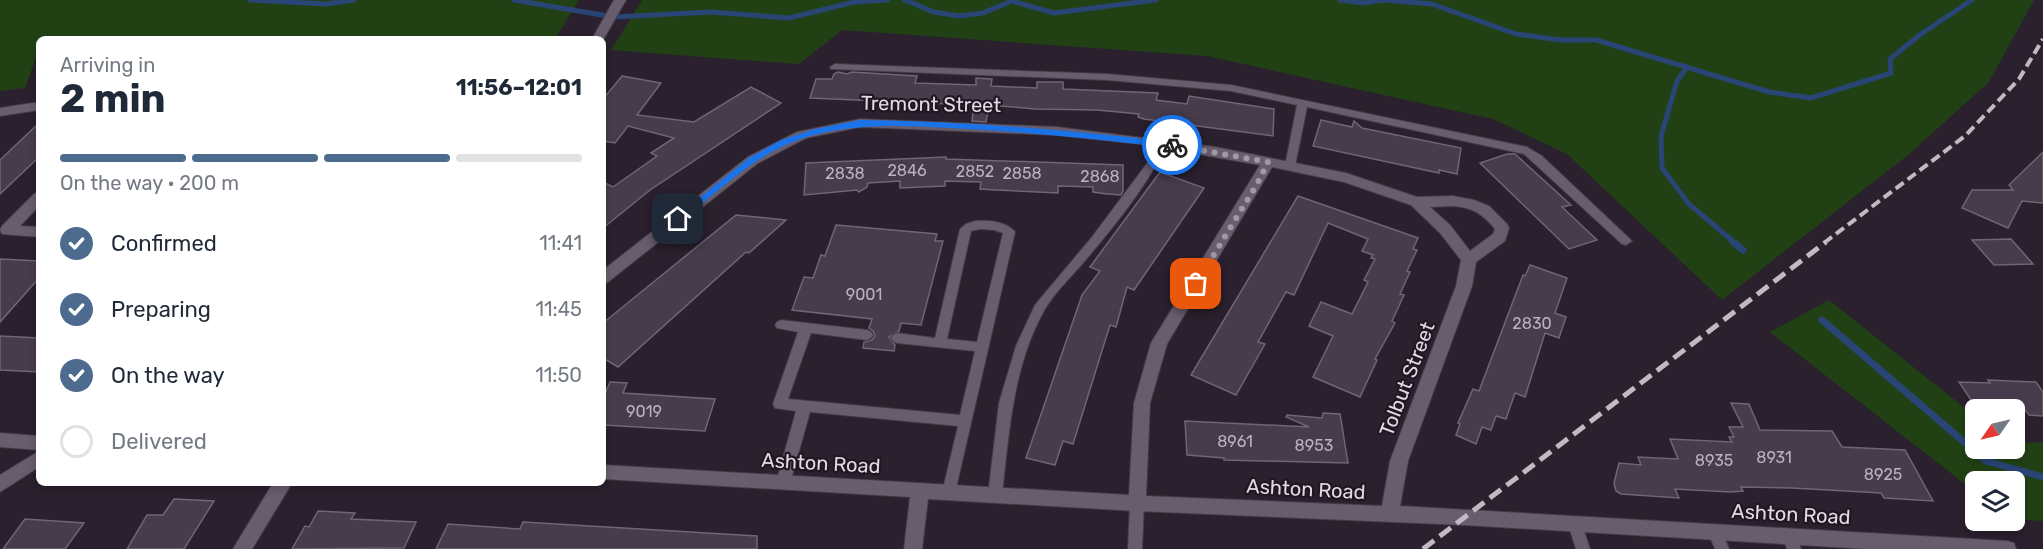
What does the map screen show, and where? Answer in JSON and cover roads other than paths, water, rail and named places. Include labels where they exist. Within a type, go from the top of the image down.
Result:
[{"type":"street","points":[[599,36],[618,4]]},
{"type":"street","points":[[0,112],[36,106]]},
{"type":"street","name":"Tremont Street","points":[[606,276],[753,160],[784,142],[828,128],[860,123],[1057,131],[1162,143],[1268,162]]},
{"type":"street","points":[[1137,503],[1142,403],[1159,343],[1257,184],[1268,162],[1365,183],[1416,202],[1469,201],[1493,215],[1502,228],[1500,237],[1469,259],[1445,229],[1416,202]]},
{"type":"street","points":[[36,199],[7,230],[36,232]]},
{"type":"street","name":"Tolbut Street","points":[[1389,515],[1399,461],[1464,286],[1469,259]]},
{"type":"street","points":[[0,440],[36,443]]},
{"type":"street","points":[[0,484],[36,460]]},
{"type":"street","name":"Ashton Road","points":[[606,472],[949,493],[1575,524],[1719,541],[2007,549]]},
{"type":"street","points":[[242,549],[281,486]]},
{"type":"street","points":[[913,549],[920,491]]},
{"type":"lane","points":[[835,67],[1107,77],[1231,88],[1527,151],[1626,241]]},
{"type":"lane","points":[[1290,166],[1302,104]]},
{"type":"lane","points":[[995,495],[1006,403],[1022,346],[1041,305],[1096,240],[1153,164],[1162,143]]},
{"type":"lane","points":[[940,344],[966,229],[972,225],[1004,228],[1010,232],[981,347],[949,493]]},
{"type":"lane","points":[[781,325],[867,335]]},
{"type":"lane","points":[[806,328],[779,400],[783,406],[965,421]]},
{"type":"lane","points":[[897,338],[981,347]]},
{"type":"lane","points":[[783,483],[804,408]]},
{"type":"lane","points":[[1135,549],[1137,503]]},
{"type":"lane","points":[[1575,524],[1583,549]]},
{"type":"waterway","points":[[250,0],[326,4],[354,0]]},
{"type":"waterway","points":[[514,0],[614,17],[710,12],[789,18],[854,2],[887,0]]},
{"type":"waterway","points":[[905,0],[934,12],[959,16],[983,13],[1012,1],[1054,13],[1156,0]]},
{"type":"waterway","points":[[1340,0],[1363,3],[1383,0]]},
{"type":"waterway","points":[[1384,0],[1432,4],[1516,34],[1560,40],[1596,40],[1687,67]]},
{"type":"waterway","points":[[1687,67],[1769,92],[1811,98],[1891,73],[1890,59],[1921,34],[1972,0]]},
{"type":"waterway","points":[[1687,67],[1677,81],[1661,136],[1662,168],[1689,204],[1735,243]]},
{"type":"waterway","points":[[1733,242],[1743,250]]},
{"type":"waterway","points":[[1822,320],[1986,461],[2043,477]]},
{"type":"railway","points":[[1824,243],[1965,136],[2019,79],[2043,39]]},
{"type":"railway","points":[[1423,549],[1826,242]]}]
